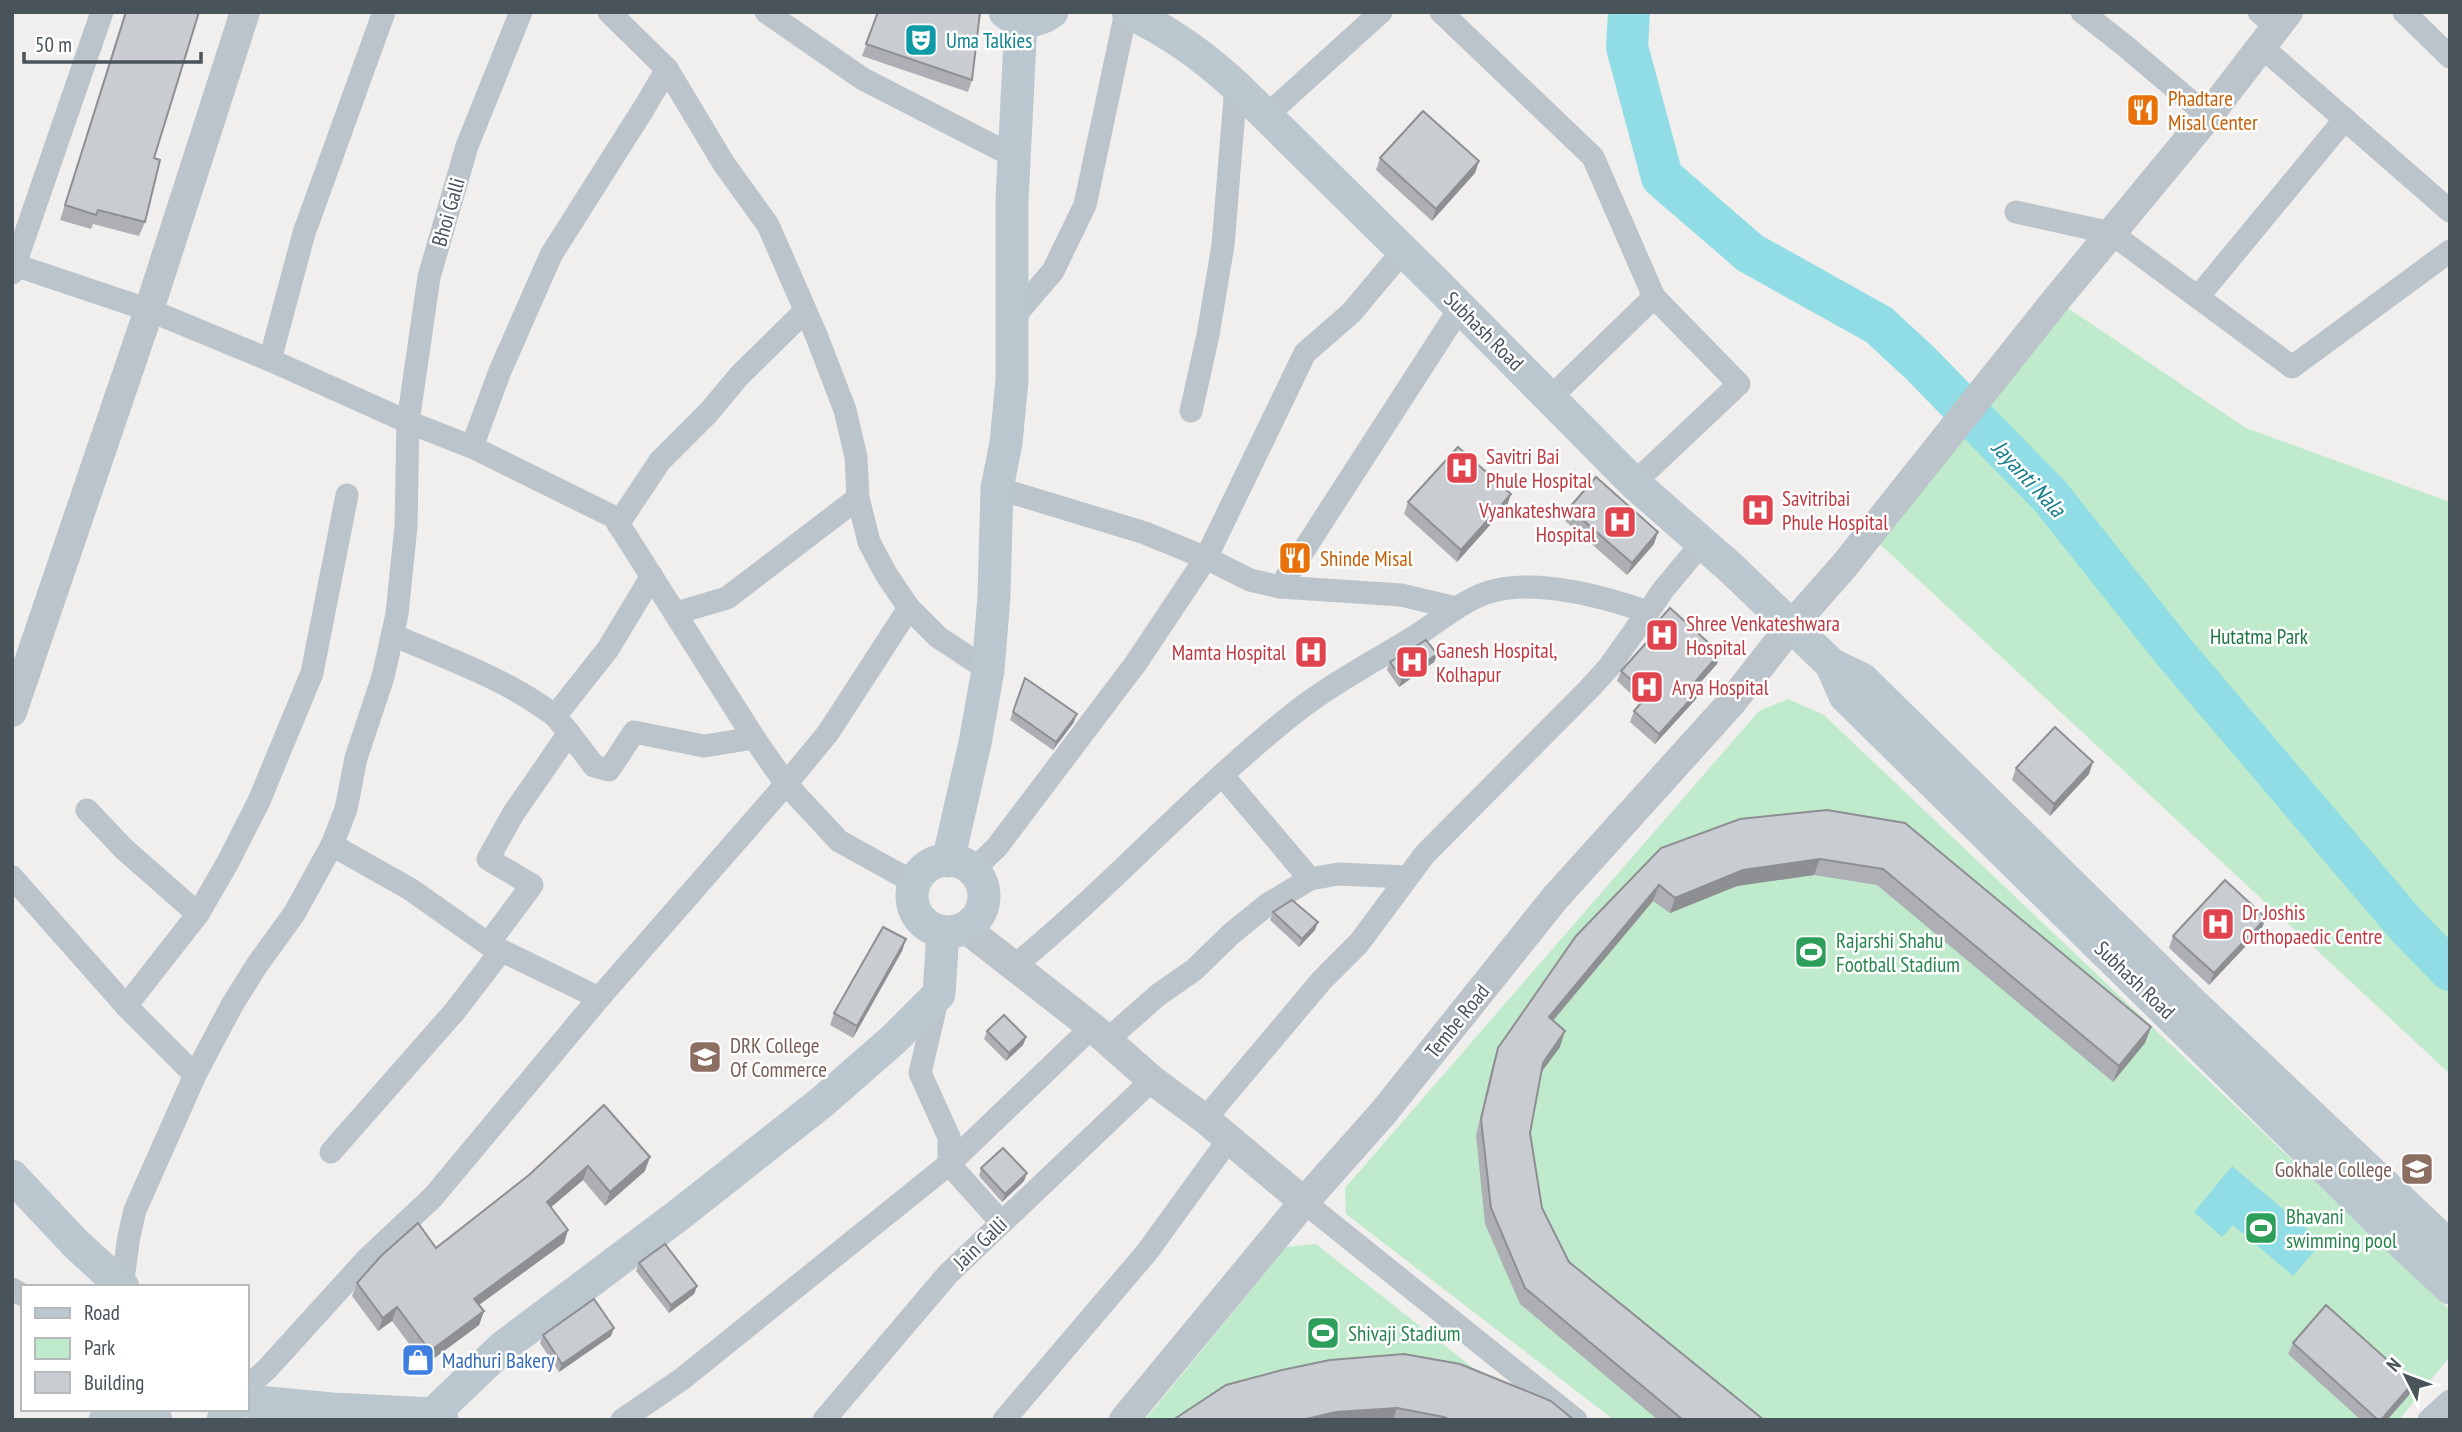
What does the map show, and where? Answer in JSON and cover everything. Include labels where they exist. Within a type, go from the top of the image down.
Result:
[{"type":"main road","name":"Subhash Road","points":[[1127,12],[1159,27],[1203,55],[1634,483],[1703,542],[1831,664],[1862,679],[2193,1004],[2450,1247]]},
{"type":"main road","points":[[960,865],[975,743],[988,670],[994,596],[997,488],[1006,443],[1012,380],[1012,200],[1026,15]]},
{"type":"main road","name":"Subhash Road","points":[[1831,664],[1845,696],[2450,1288]]},
{"type":"main road","points":[[960,865],[983,887],[983,906],[979,915],[954,930],[933,929],[917,915],[912,894],[915,883],[928,867],[960,865]]},
{"type":"main road","points":[[248,1401],[437,1417],[503,1347],[680,1214],[822,1102],[894,1039],[939,994],[954,930]]},
{"type":"main road","points":[[12,1176],[76,1244],[121,1285]]},
{"type":"street","points":[[102,12],[13,267],[149,310],[270,360],[408,422],[472,446],[614,517],[786,784],[839,841],[915,883]]},
{"type":"street","points":[[12,712],[149,310],[245,12]]},
{"type":"street","points":[[270,360],[303,233],[384,12]]},
{"type":"street","name":"Bhoi Galli","points":[[122,1285],[135,1210],[195,1075],[232,1005],[294,914],[332,845],[346,808],[356,758],[383,677],[397,614],[406,526],[408,422],[429,277],[467,146],[521,12]]},
{"type":"street","points":[[610,12],[667,69],[724,164],[768,225],[845,410],[856,457],[858,498],[869,542],[909,608],[938,638],[988,670]]},
{"type":"street","points":[[766,12],[863,79],[1014,157]]},
{"type":"street","points":[[1013,318],[1053,271],[1085,205],[1127,12]]},
{"type":"street","points":[[1266,116],[1381,12]]},
{"type":"street","points":[[1441,12],[1593,157],[1654,297],[1739,384],[1634,483]]},
{"type":"street","points":[[2404,12],[2450,57]]},
{"type":"street","points":[[2089,14],[2208,116]]},
{"type":"street","points":[[2272,24],[2345,119],[2450,211]]},
{"type":"street","name":"Tembe Road","points":[[1124,1420],[1304,1202],[1384,1113],[1555,898],[1731,703],[1792,625],[1844,566],[2208,116],[2272,24]]},
{"type":"street","points":[[472,446],[500,371],[551,255],[667,69]]},
{"type":"street","points":[[1191,411],[1208,335],[1223,245],[1236,86]]},
{"type":"street","points":[[2199,297],[2345,119]]},
{"type":"street","points":[[2016,212],[2111,233],[2292,367],[2450,251]]},
{"type":"street","points":[[960,865],[998,847],[1136,663],[1206,558],[1305,353],[1351,313],[1403,251]]},
{"type":"street","points":[[1550,398],[1654,297]]},
{"type":"street","points":[[1280,587],[1460,308]]},
{"type":"street","points":[[618,524],[660,461],[709,412],[739,376],[806,311]]},
{"type":"street","points":[[997,488],[1103,519],[1206,558],[1250,580],[1280,587],[1401,595],[1456,608]]},
{"type":"street","points":[[126,1006],[198,914],[259,801],[312,673],[347,495]]},
{"type":"street","points":[[676,612],[727,597],[858,498]]},
{"type":"street","points":[[1205,1119],[1322,980],[1359,943],[1425,854],[1608,667],[1662,590],[1703,542]]},
{"type":"street","points":[[331,1152],[455,1011],[532,886],[488,859],[562,724],[652,576]]},
{"type":"street","points":[[1013,967],[1293,715],[1337,682],[1417,635],[1456,608],[1496,590],[1532,587],[1558,588],[1648,612]]},
{"type":"street","points":[[248,1386],[267,1369],[366,1260],[433,1197],[599,998],[786,784],[828,733],[909,608]]},
{"type":"street","points":[[393,635],[503,683],[535,700],[562,724],[594,766],[609,770],[634,732],[704,746],[754,738]]},
{"type":"street","points":[[1223,776],[1310,879]]},
{"type":"street","points":[[87,810],[124,849],[198,914]]},
{"type":"street","points":[[332,845],[410,889],[494,947],[599,998]]},
{"type":"street","points":[[622,1420],[682,1379],[948,1164],[1099,1034],[1194,970],[1268,904],[1310,879],[1338,874],[1407,877]]},
{"type":"street","points":[[12,877],[126,1006],[195,1075]]},
{"type":"street","points":[[954,930],[1013,967],[1099,1034],[1152,1080],[1205,1119],[1576,1420]]},
{"type":"street","points":[[939,994],[920,1073],[949,1137],[948,1164],[1001,1222]]},
{"type":"street","name":"Jain Galli","points":[[824,1420],[948,1274],[1152,1080]]},
{"type":"street","points":[[1004,1420],[1147,1252],[1229,1139]]},
{"type":"street","points":[[2429,1420],[2450,1401]]},
{"type":"green space","name":"Hutatma Park","points":[[2056,300],[2246,428],[2450,502],[2450,1074],[1869,534]]},
{"type":"green space","name":"Rajarshi Shahu Football Stadium","points":[[1788,699],[1824,715],[2450,1310],[2450,1356],[2399,1420],[1614,1420],[1346,1214],[1345,1188],[1759,711]]},
{"type":"green space","name":"Shivaji Stadium","points":[[1316,1244],[1539,1420],[1145,1420],[1286,1247]]},
{"type":"water","points":[[2232,1166],[2322,1242],[2293,1276],[2233,1225],[2222,1237],[2194,1212]]},
{"type":"building","points":[[126,12],[199,12],[154,158],[160,160],[145,222],[98,210],[96,215],[65,205]]},
{"type":"building","name":"Uma Talkies","points":[[878,12],[980,12],[972,80],[866,44]]},
{"type":"building","points":[[1423,111],[1479,161],[1436,209],[1380,158]]},
{"type":"building","points":[[1458,447],[1511,494],[1461,550],[1408,502]]},
{"type":"building","points":[[1596,477],[1658,532],[1632,563],[1569,508]]},
{"type":"building","points":[[1670,608],[1720,653],[1694,683],[1700,689],[1659,734],[1634,711],[1648,695],[1621,671],[1655,633],[1651,629]]},
{"type":"building","points":[[1426,640],[1437,654],[1402,679],[1390,662]]},
{"type":"building","points":[[1025,678],[1077,714],[1056,742],[1013,712]]},
{"type":"building","points":[[2055,727],[2093,762],[2054,804],[2016,768]]},
{"type":"building","points":[[1827,810],[1905,823],[2151,1027],[2119,1066],[1883,869],[1820,859],[1743,870],[1675,898],[1659,885],[1549,1017],[1565,1031],[1543,1063],[1530,1133],[1542,1208],[1569,1262],[1764,1420],[1683,1420],[1525,1288],[1491,1208],[1481,1119],[1498,1048],[1576,936],[1661,848],[1740,819]]},
{"type":"building","points":[[2225,880],[2266,918],[2214,973],[2173,936]]},
{"type":"building","points":[[1292,900],[1318,922],[1302,939],[1273,912]]},
{"type":"building","points":[[883,927],[906,939],[857,1026],[834,1013]]},
{"type":"building","points":[[1004,1015],[1026,1037],[1009,1053],[987,1031]]},
{"type":"building","points":[[604,1105],[650,1157],[610,1192],[588,1166],[547,1202],[568,1230],[474,1299],[484,1311],[430,1351],[397,1307],[383,1318],[357,1283],[381,1256],[418,1223],[436,1248],[529,1175]]},
{"type":"building","points":[[1003,1148],[1027,1173],[1005,1194],[981,1168]]},
{"type":"building","points":[[665,1244],[697,1286],[671,1305],[639,1263]]},
{"type":"building","points":[[594,1299],[614,1328],[562,1364],[543,1335]]},
{"type":"building","points":[[2326,1305],[2413,1383],[2381,1420],[2293,1343]]},
{"type":"building","points":[[1404,1354],[1460,1364],[1551,1401],[1574,1420],[1450,1420],[1397,1408],[1336,1412],[1302,1420],[1173,1420],[1226,1385],[1330,1360]]},
{"type":"waterway","name":"Jayanti Nala","points":[[1629,12],[1627,47],[1662,177],[1750,253],[1879,325],[1919,362],[2050,496],[2174,652],[2407,926],[2450,970]]},
{"type":"place","name":"Uma Talkies","points":[[921,40]]},
{"type":"place","name":"Phadtare Misal Center","points":[[2143,110]]},
{"type":"place","name":"Savitri Bai Phule Hospital","points":[[1462,468]]},
{"type":"place","name":"Savitribai Phule Hospital","points":[[1758,510]]},
{"type":"place","name":"Vyankateshwara Hospital","points":[[1620,522]]},
{"type":"place","name":"Shinde Misal","points":[[1295,558]]},
{"type":"place","name":"Shree Venkateshwara Hospital","points":[[1662,635]]},
{"type":"place","name":"Mamta Hospital","points":[[1311,652]]},
{"type":"place","name":"Ganesh Hospital, Kolhapur","points":[[1412,662]]},
{"type":"place","name":"Arya Hospital","points":[[1647,687]]},
{"type":"place","name":"Dr Joshis Orthopaedic Centre","points":[[2218,924]]},
{"type":"place","name":"Rajarshi Shahu Football Stadium","points":[[1811,952]]},
{"type":"place","name":"DRK College Of Commerce","points":[[705,1057]]},
{"type":"place","name":"Gokhale College","points":[[2417,1169]]},
{"type":"place","name":"Bhavani swimming pool","points":[[2261,1228]]},
{"type":"place","name":"Shivaji Stadium","points":[[1323,1333]]},
{"type":"place","name":"Madhuri Bakery","points":[[418,1360]]}]
